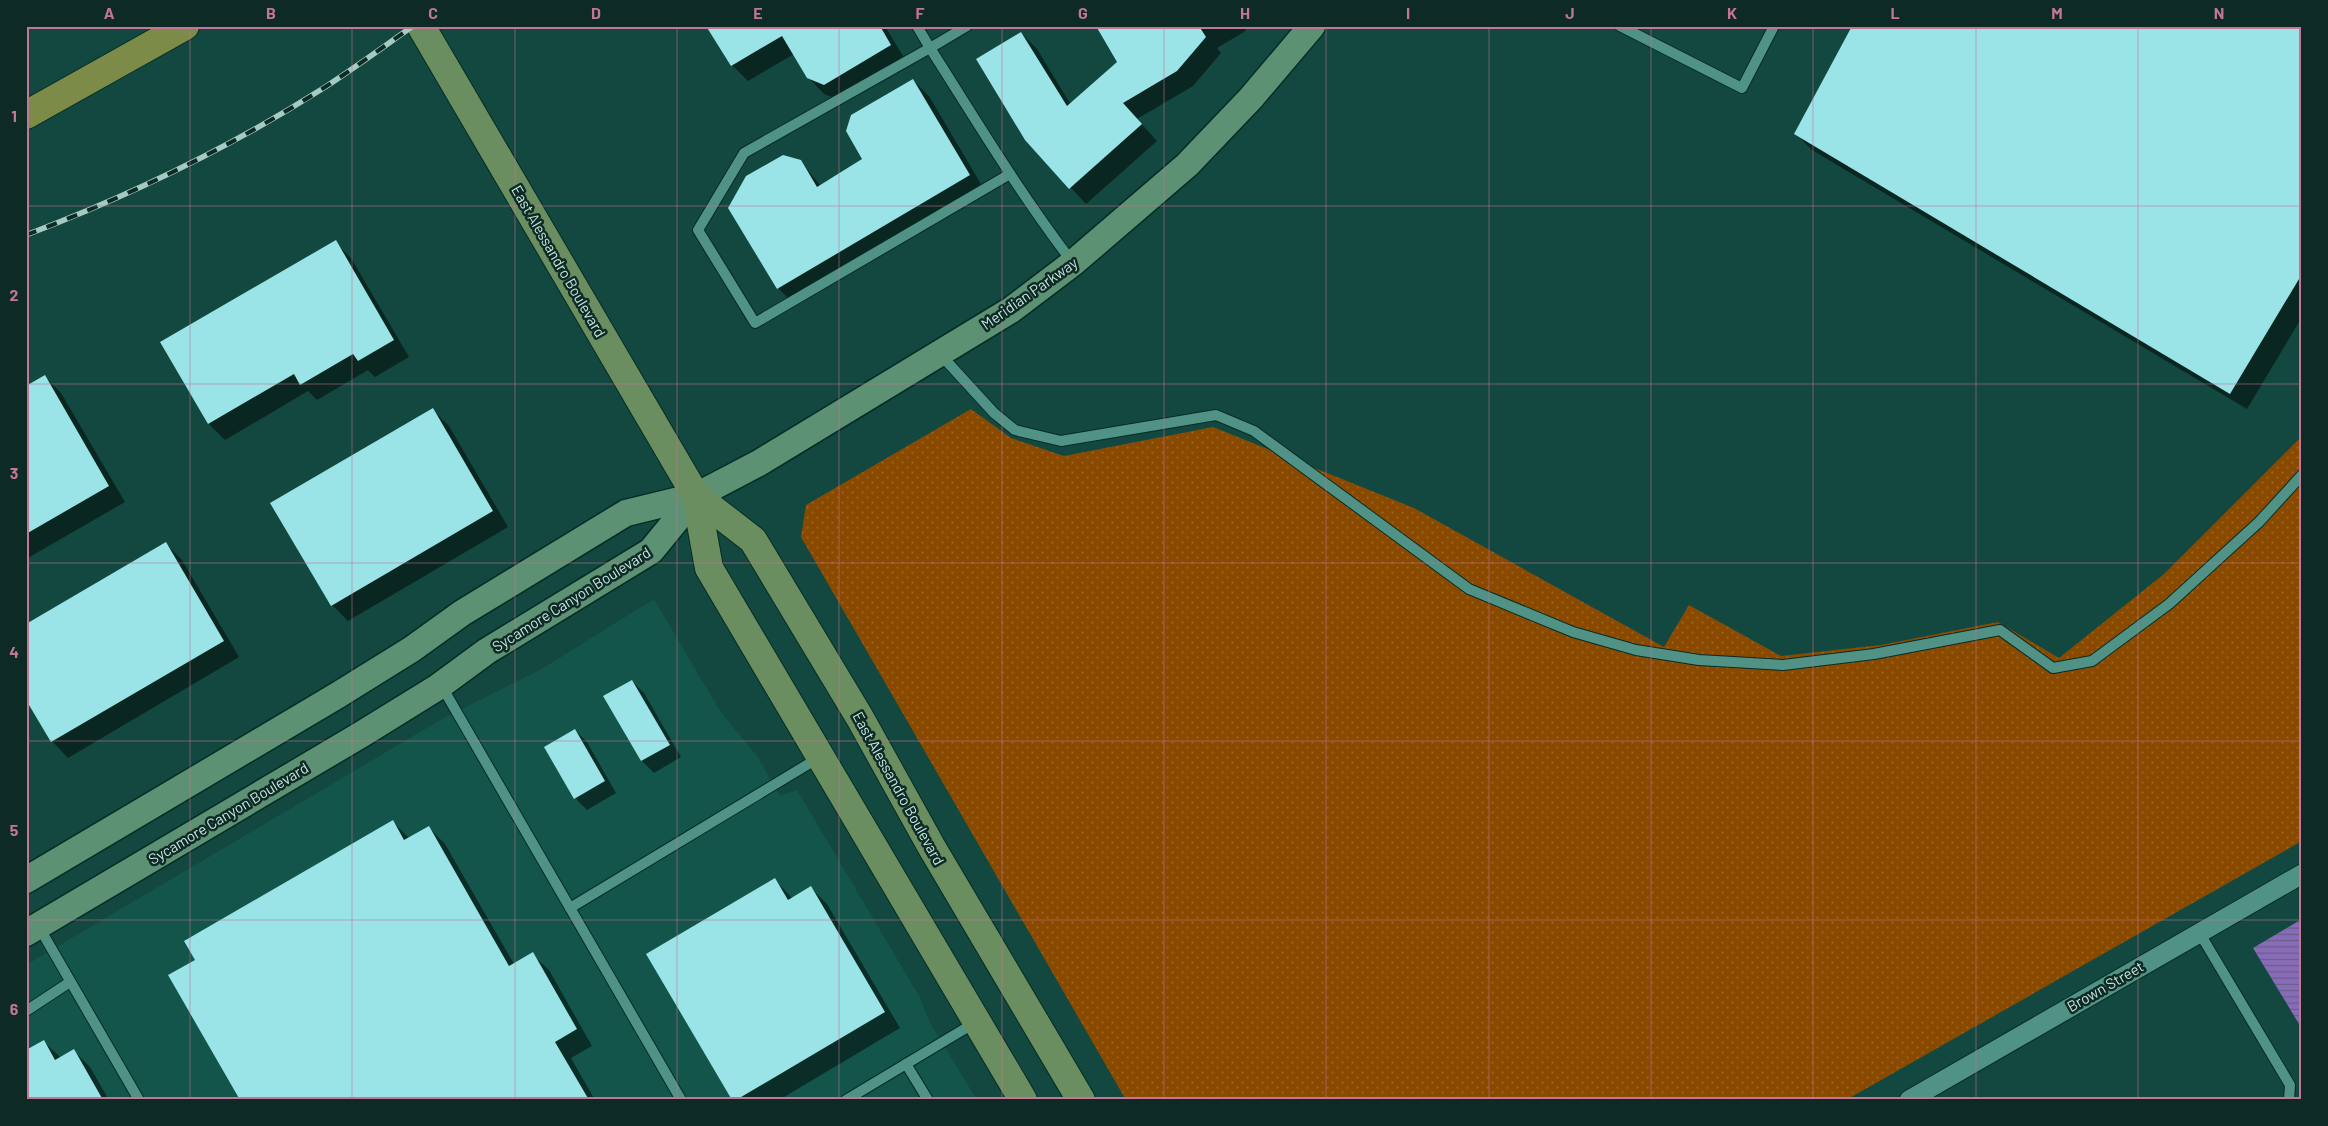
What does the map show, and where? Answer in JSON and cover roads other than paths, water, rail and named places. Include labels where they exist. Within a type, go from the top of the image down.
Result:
[{"type":"highway","points":[[26,115],[185,26]]},
{"type":"main road","name":"East Alessandro Boulevard","points":[[421,26],[696,496],[709,568],[1023,1100]]},
{"type":"main road","name":"Meridian Parkway","points":[[696,496],[759,463],[1010,310],[1073,263],[1187,165],[1251,98],[1312,26]]},
{"type":"main road","name":"East Alessandro Boulevard","points":[[696,496],[753,540],[860,718],[931,846],[1081,1100]]},
{"type":"main road","name":"Sycamore Canyon Boulevard","points":[[32,930],[362,734],[441,684],[487,651],[651,551],[696,496]]},
{"type":"main road","points":[[26,880],[338,695],[412,648],[462,613],[626,513],[696,496]]},
{"type":"street","name":"Brown Street","points":[[1909,1100],[2302,874]]},
{"type":"lane","points":[[917,26],[1010,174],[1073,263]]},
{"type":"lane","points":[[967,26],[744,152],[698,230],[755,323],[1010,174]]},
{"type":"lane","points":[[1620,26],[1742,88],[1774,26]]},
{"type":"lane","points":[[939,353],[994,413],[1015,430],[1061,441],[1216,415],[1254,431],[1469,589],[1573,632],[1636,650],[1699,660],[1783,665],[1874,654],[2000,630],[2053,668],[2092,661],[2169,604],[2259,522],[2302,475]]},
{"type":"lane","points":[[441,684],[680,1098],[677,1100]]},
{"type":"lane","points":[[570,908],[820,757]]},
{"type":"lane","points":[[32,930],[70,982],[139,1100]]},
{"type":"lane","points":[[2199,932],[2290,1085],[2289,1100]]},
{"type":"lane","points":[[26,1011],[70,982]]},
{"type":"lane","points":[[846,1100],[977,1022]]},
{"type":"lane","points":[[906,1064],[928,1100]]},
{"type":"railway","points":[[26,235],[103,204],[215,151],[322,89],[413,26]]}]
